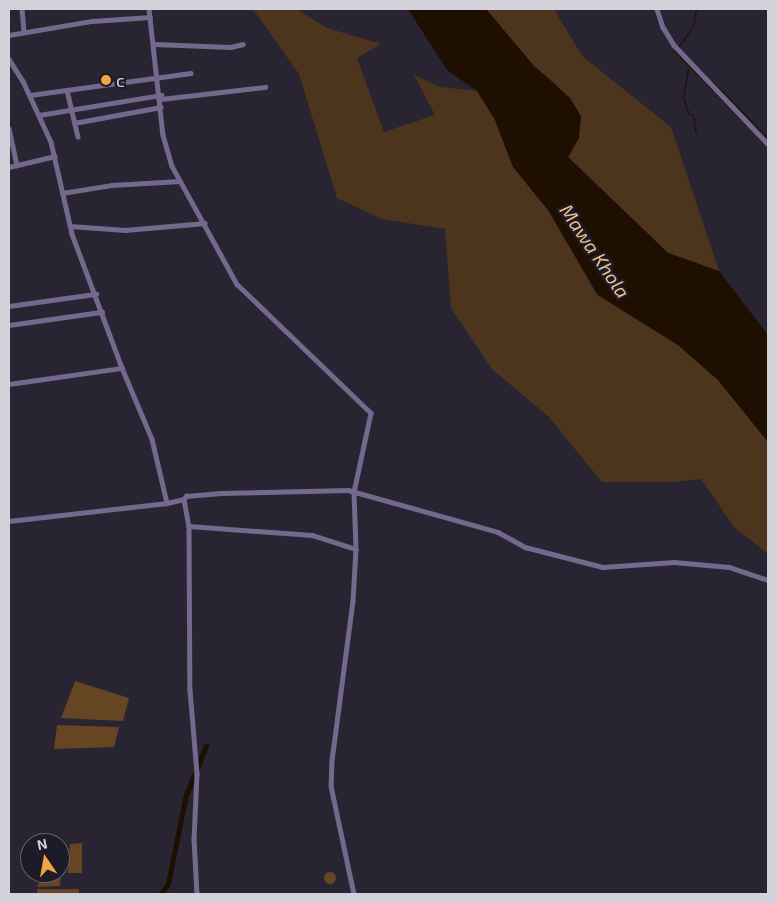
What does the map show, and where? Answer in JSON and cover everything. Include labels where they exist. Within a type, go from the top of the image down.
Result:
[{"type":"street","points":[[22,9],[24,32]]},
{"type":"street","points":[[149,9],[161,97],[163,135],[180,181],[237,284],[371,413],[354,492],[356,549],[331,786],[354,894]]},
{"type":"street","points":[[657,9],[663,27],[674,45],[768,144]]},
{"type":"street","points":[[9,35],[92,21],[150,17]]},
{"type":"street","points":[[154,44],[231,47],[243,44]]},
{"type":"street","points":[[9,59],[30,95],[54,156],[70,226],[122,368],[152,439],[166,503]]},
{"type":"street","points":[[30,95],[158,75],[191,73]]},
{"type":"street","points":[[39,115],[161,97],[265,87]]},
{"type":"street","points":[[67,90],[78,138]]},
{"type":"street","points":[[74,123],[161,107]]},
{"type":"street","points":[[10,128],[18,165]]},
{"type":"street","points":[[9,166],[54,156]]},
{"type":"street","points":[[62,193],[112,185],[180,181]]},
{"type":"street","points":[[70,226],[125,230],[204,223]]},
{"type":"street","points":[[9,306],[96,294]]},
{"type":"street","points":[[9,325],[102,312]]},
{"type":"street","points":[[9,384],[122,368]]},
{"type":"street","points":[[9,521],[166,503],[184,499],[186,496],[221,493],[354,492],[498,532],[525,547],[603,567],[674,562],[729,567],[768,580]]},
{"type":"street","points":[[184,499],[189,526],[190,690],[197,774],[194,839],[197,894]]},
{"type":"street","points":[[189,526],[312,535],[356,549]]},
{"type":"shaded area","points":[[253,9],[296,9],[327,28],[381,44],[357,58],[384,132],[435,115],[414,75],[440,87],[477,91],[495,120],[513,167],[548,210],[597,295],[678,345],[718,380],[768,442],[768,554],[734,527],[701,479],[673,482],[602,482],[548,416],[492,369],[451,308],[445,229],[382,219],[337,198],[299,74]]},
{"type":"shaded area","points":[[486,9],[554,9],[582,56],[671,127],[719,271],[668,253],[568,157],[579,138],[558,86],[534,66]]},
{"type":"shaded area","points":[[75,681],[129,698],[123,721],[61,718]]},
{"type":"shaded area","points":[[57,725],[119,727],[114,747],[54,749]]},
{"type":"shaded area","points":[[82,843],[82,873],[70,873],[70,844]]},
{"type":"shaded area","points":[[328,872],[332,872],[336,878],[332,884],[328,884],[324,880],[324,876]]},
{"type":"shaded area","points":[[39,883],[60,883],[60,886],[37,887]]},
{"type":"shaded area","points":[[37,889],[79,889],[79,894],[37,894]]},
{"type":"water","name":"Mawa Khola","points":[[408,9],[486,9],[534,66],[570,98],[581,116],[579,138],[568,157],[668,253],[719,271],[768,335],[768,442],[718,380],[678,345],[598,295],[548,210],[513,167],[495,120],[477,91],[447,70]]},
{"type":"waterway","points":[[678,47],[693,26],[696,9]]},
{"type":"waterway","points":[[673,50],[745,123]]},
{"type":"waterway","points":[[688,69],[683,97],[689,114],[693,115],[696,133]]},
{"type":"waterway","points":[[712,81],[768,138]]},
{"type":"waterway","points":[[765,144],[768,147]]},
{"type":"waterway","points":[[161,894],[168,884],[186,795],[206,746]]},
{"type":"place","name":"c","points":[[106,80]]}]
